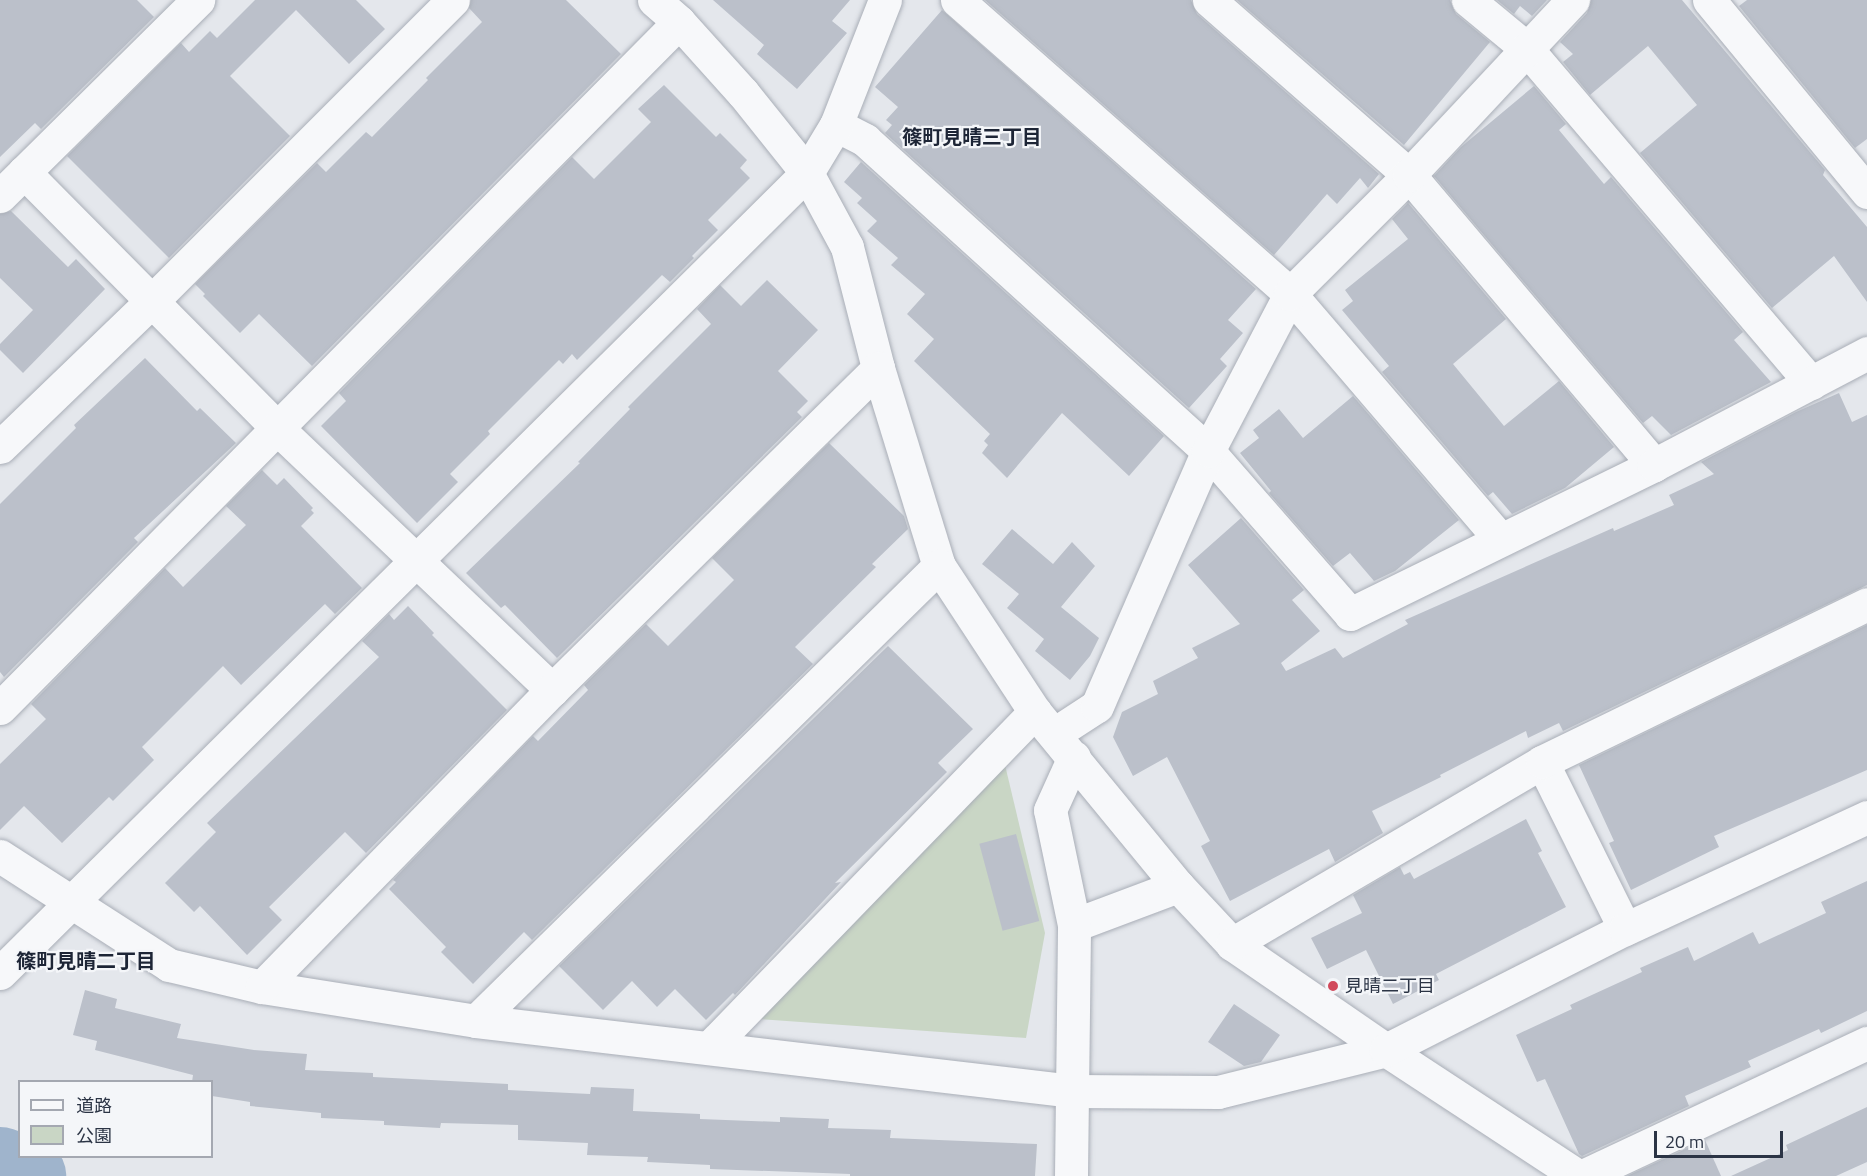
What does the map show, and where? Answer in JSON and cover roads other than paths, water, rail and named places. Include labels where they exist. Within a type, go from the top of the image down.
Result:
[{"type":"street","points":[[0,196],[198,0]]},
{"type":"street","points":[[0,447],[153,300],[453,0]]},
{"type":"street","points":[[654,0],[679,22],[743,93],[807,173],[847,248],[878,368],[939,566],[1055,734],[1178,886],[1232,945],[1386,1050],[1578,1176]]},
{"type":"street","points":[[0,973],[807,173],[836,126],[885,0]]},
{"type":"street","points":[[957,0],[1290,294],[1500,539]]},
{"type":"street","points":[[1209,0],[1408,175],[1654,465]]},
{"type":"street","points":[[1468,0],[1526,48],[1811,383]]},
{"type":"street","points":[[710,1047],[1055,734],[1096,706],[1208,451],[1290,294],[1408,175],[1573,0]]},
{"type":"street","points":[[1709,0],[1867,192]]},
{"type":"street","points":[[0,708],[679,22]]},
{"type":"street","points":[[836,126],[865,140],[1208,451],[1350,614],[1654,465],[1867,353]]},
{"type":"street","points":[[24,172],[278,428],[414,561],[552,690]]},
{"type":"street","points":[[262,987],[552,690],[878,368]]},
{"type":"street","points":[[476,1021],[939,566]]},
{"type":"street","points":[[1232,945],[1542,762],[1867,604]]},
{"type":"street","points":[[1055,734],[1050,810],[1074,925],[1074,1091],[1071,1176]]},
{"type":"street","points":[[1542,762],[1624,929]]},
{"type":"street","points":[[0,856],[169,965],[262,987],[476,1021],[1074,1091],[1218,1092],[1386,1050],[1624,929],[1867,817]]},
{"type":"street","points":[[1074,925],[1178,886]]},
{"type":"street","points":[[1582,1176],[1867,1043]]},
{"type":"waterway","points":[[0,1166],[27,1176]]},
{"type":"place","name":"見晴二丁目","points":[[1333,986]]},
{"type":"district","name":"篠町見晴三丁目","points":[[972,136]]},
{"type":"district","name":"篠町見晴二丁目","points":[[86,960]]}]
